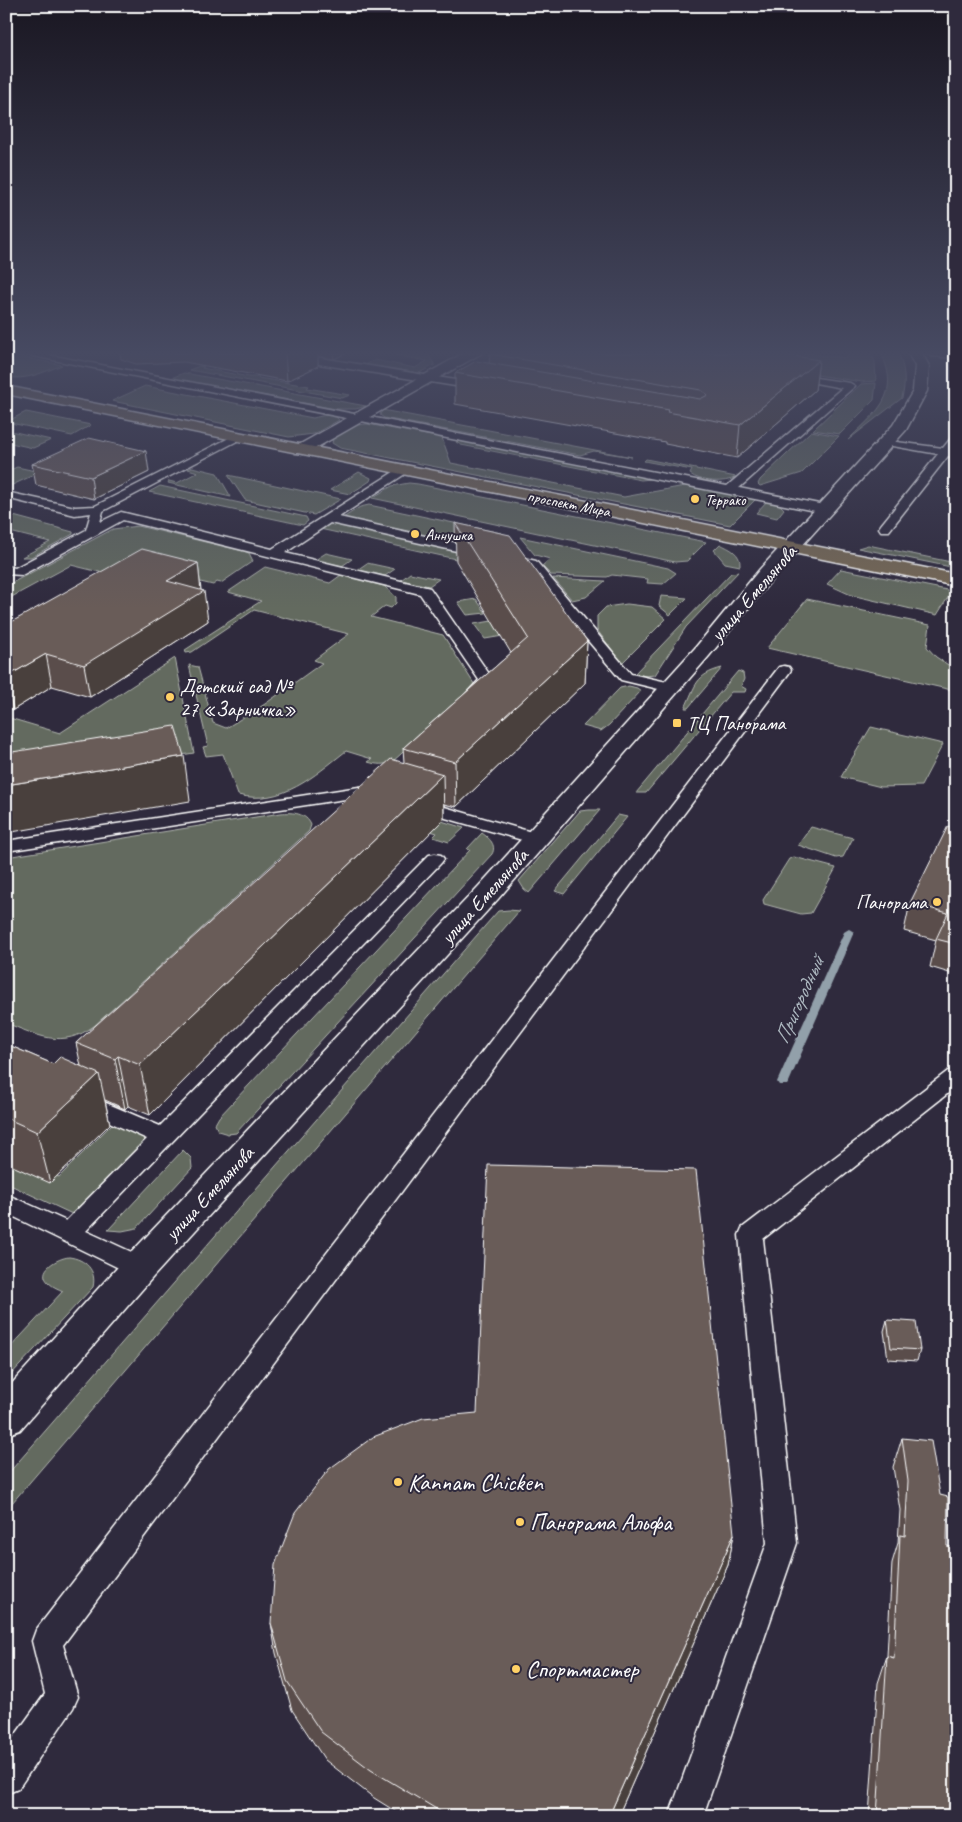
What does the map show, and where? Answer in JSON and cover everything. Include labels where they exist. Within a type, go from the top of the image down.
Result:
[{"type":"main road","name":"проспект Мира","points":[[242,438],[956,580]]},
{"type":"main road","points":[[301,450],[322,438]]},
{"type":"main road","name":"улица Емельянова","points":[[6,1418],[140,1267],[536,839],[671,687],[767,573],[889,438]]},
{"type":"lane","points":[[9,495],[74,511],[98,510],[235,438]]},
{"type":"lane","points":[[468,438],[826,509]]},
{"type":"lane","points":[[731,489],[790,438]]},
{"type":"lane","points":[[885,528],[950,454],[956,439]]},
{"type":"lane","points":[[885,442],[950,454]]},
{"type":"lane","points":[[274,554],[404,470]]},
{"type":"lane","points":[[90,533],[98,510]]},
{"type":"lane","points":[[6,570],[17,572],[121,516],[425,591],[487,681],[465,702]]},
{"type":"lane","points":[[329,519],[531,564],[626,677],[671,687]]},
{"type":"lane","points":[[6,1777],[62,1697],[46,1642],[784,670]]},
{"type":"lane","points":[[6,846],[375,787],[390,796]]},
{"type":"lane","points":[[407,801],[536,839]]},
{"type":"lane","points":[[68,1233],[435,859]]},
{"type":"lane","points":[[686,1816],[782,1543],[751,1235],[956,1076]]},
{"type":"lane","points":[[67,1094],[163,1137]]},
{"type":"lane","points":[[6,1203],[140,1267]]},
{"type":"shaded area","points":[[6,438],[42,438],[51,440],[33,448],[6,442]]},
{"type":"shaded area","points":[[334,438],[442,438],[451,463],[624,497],[685,486],[756,499],[730,525],[340,448],[332,443],[333,440],[330,440]]},
{"type":"shaded area","points":[[490,438],[531,438],[632,457],[594,451],[580,455]]},
{"type":"shaded area","points":[[804,438],[837,438],[802,473],[760,486],[758,484]]},
{"type":"shaded area","points":[[461,441],[651,477],[651,479],[641,480],[461,445],[456,442]]},
{"type":"shaded area","points":[[646,459],[736,477],[726,481],[700,479],[690,474],[692,470],[644,461]]},
{"type":"shaded area","points":[[17,467],[40,472],[6,488],[6,472]]},
{"type":"shaded area","points":[[192,467],[217,473],[231,497],[168,483],[169,481],[177,483],[198,472],[188,469]]},
{"type":"shaded area","points":[[359,472],[371,478],[370,481],[350,494],[330,490]]},
{"type":"shaded area","points":[[228,475],[341,499],[314,515],[245,500]]},
{"type":"shaded area","points":[[409,483],[706,542],[687,561],[675,562],[372,498],[392,486]]},
{"type":"shaded area","points":[[160,486],[306,517],[308,521],[303,525],[149,492]]},
{"type":"shaded area","points":[[767,501],[780,505],[784,509],[777,518],[756,513]]},
{"type":"shaded area","points":[[369,505],[501,533],[510,548],[436,533],[427,540],[343,518],[360,507]]},
{"type":"shaded area","points":[[6,514],[73,532],[73,534],[31,557],[22,557],[50,542],[6,531]]},
{"type":"shaded area","points":[[330,523],[525,565],[510,571],[320,529]]},
{"type":"shaded area","points":[[138,526],[243,551],[249,553],[253,561],[221,583],[217,582],[213,585],[142,568],[124,578],[71,565],[6,600],[6,586],[113,529]]},
{"type":"shaded area","points":[[520,537],[668,568],[676,573],[663,584],[647,583],[648,579],[612,575],[607,577],[551,575],[542,566],[550,559],[535,555]]},
{"type":"shaded area","points":[[720,544],[737,555],[740,566],[725,563],[714,550]]},
{"type":"shaded area","points":[[868,545],[956,563],[956,568],[858,548]]},
{"type":"shaded area","points":[[326,553],[352,559],[342,566],[315,560]]},
{"type":"shaded area","points":[[367,563],[395,569],[385,576],[357,570]]},
{"type":"shaded area","points":[[265,567],[330,583],[341,575],[384,586],[396,597],[396,603],[391,608],[385,606],[371,617],[443,635],[476,687],[392,762],[386,764],[372,763],[368,762],[372,759],[346,751],[309,779],[283,793],[254,797],[238,795],[223,754],[206,756],[203,747],[208,746],[189,665],[198,667],[213,723],[226,728],[265,704],[322,663],[314,660],[349,634],[254,610],[192,652],[186,653],[185,650],[261,601],[228,592]]},
{"type":"shaded area","points":[[841,569],[952,591],[937,615],[851,595],[827,584]]},
{"type":"shaded area","points":[[738,572],[686,627],[655,675],[645,676],[635,673],[731,573]]},
{"type":"shaded area","points":[[410,573],[439,579],[429,586],[401,580]]},
{"type":"shaded area","points":[[553,578],[605,581],[586,597],[572,600]]},
{"type":"shaded area","points":[[661,596],[687,598],[670,615],[659,606]]},
{"type":"shaded area","points":[[476,599],[486,613],[467,615],[458,602]]},
{"type":"shaded area","points":[[807,599],[930,625],[927,647],[936,657],[956,670],[956,691],[767,648]]},
{"type":"shaded area","points":[[627,604],[652,607],[666,619],[622,663],[597,630],[597,616],[606,607]]},
{"type":"shaded area","points":[[492,621],[503,636],[485,639],[474,624]]},
{"type":"shaded area","points":[[175,658],[194,753],[6,782],[6,717],[60,733]]},
{"type":"shaded area","points":[[722,668],[688,708],[685,708],[694,687],[701,678]]},
{"type":"shaded area","points":[[738,671],[743,673],[744,679],[741,686],[746,689],[745,692],[731,692],[646,793],[636,793]]},
{"type":"shaded area","points":[[629,686],[641,691],[609,725],[601,731],[583,726],[620,688]]},
{"type":"shaded area","points":[[871,727],[943,744],[921,786],[881,787],[841,777]]},
{"type":"shaded area","points":[[372,799],[464,828],[449,842],[433,837],[437,833],[341,804],[348,801]]},
{"type":"shaded area","points":[[600,810],[529,893],[519,881],[580,811]]},
{"type":"shaded area","points":[[281,813],[294,813],[306,818],[311,825],[309,831],[94,1026],[82,1033],[61,1039],[40,1036],[6,1023],[6,857]]},
{"type":"shaded area","points":[[618,815],[627,817],[564,894],[555,891]]},
{"type":"shaded area","points":[[811,827],[853,838],[843,857],[836,858],[798,845]]},
{"type":"shaded area","points":[[482,833],[490,839],[493,845],[492,854],[236,1133],[228,1134],[218,1131],[215,1124],[219,1117],[470,850],[467,849]]},
{"type":"shaded area","points":[[794,857],[836,868],[811,913],[801,914],[764,904],[763,900],[789,859]]},
{"type":"shaded area","points":[[498,911],[519,911],[6,1510],[6,1476]]},
{"type":"shaded area","points":[[114,1122],[162,1141],[85,1220],[6,1183],[6,1153],[59,1177]]},
{"type":"shaded area","points":[[183,1150],[191,1158],[192,1168],[137,1228],[122,1231],[108,1230]]},
{"type":"shaded area","points":[[69,1257],[80,1260],[88,1266],[93,1275],[93,1287],[6,1380],[6,1352],[63,1291],[54,1287],[45,1278],[46,1269],[54,1262]]},
{"type":"building","points":[[89,438],[146,451],[91,477],[32,464]]},
{"type":"building","points":[[455,523],[510,535],[587,641],[455,762],[403,748],[528,638]]},
{"type":"building","points":[[142,549],[198,563],[167,581],[204,591],[84,665],[46,654],[6,677],[6,625]]},
{"type":"building","points":[[175,726],[184,756],[6,785],[6,753]]},
{"type":"building","points":[[391,759],[443,774],[140,1065],[118,1056],[115,1059],[76,1043]]},
{"type":"building","points":[[948,826],[956,828],[956,944],[936,939],[948,913],[910,903]]},
{"type":"building","points":[[6,1044],[53,1064],[60,1057],[99,1074],[37,1132],[6,1118]]},
{"type":"building","name":"Панорама Альфа","points":[[488,1165],[696,1170],[734,1534],[609,1816],[448,1816],[371,1770],[321,1732],[287,1681],[271,1623],[275,1565],[295,1513],[329,1469],[373,1437],[423,1418],[477,1413]]},
{"type":"building","points":[[887,1320],[916,1322],[920,1350],[891,1348]]},
{"type":"building","points":[[902,1438],[931,1441],[940,1495],[948,1497],[947,1546],[956,1548],[954,1674],[956,1674],[956,1816],[877,1816],[887,1656],[894,1658],[900,1535],[905,1536],[908,1481]]},
{"type":"waterway","name":"Пригородный","points":[[783,1082],[849,932]]},
{"type":"place","name":"Террако","points":[[695,499]]},
{"type":"place","name":"Аннушка","points":[[415,534]]},
{"type":"place","name":"Детский сад № 27 «Зарничка»","points":[[170,697]]},
{"type":"place","name":"ТЦ Панорама","points":[[677,723]]},
{"type":"place","name":"Панорама","points":[[937,902]]},
{"type":"place","name":"Kannam Chicken","points":[[398,1482]]},
{"type":"place","name":"Панорама Альфа","points":[[520,1522]]},
{"type":"place","name":"Спортмастер","points":[[516,1669]]}]
